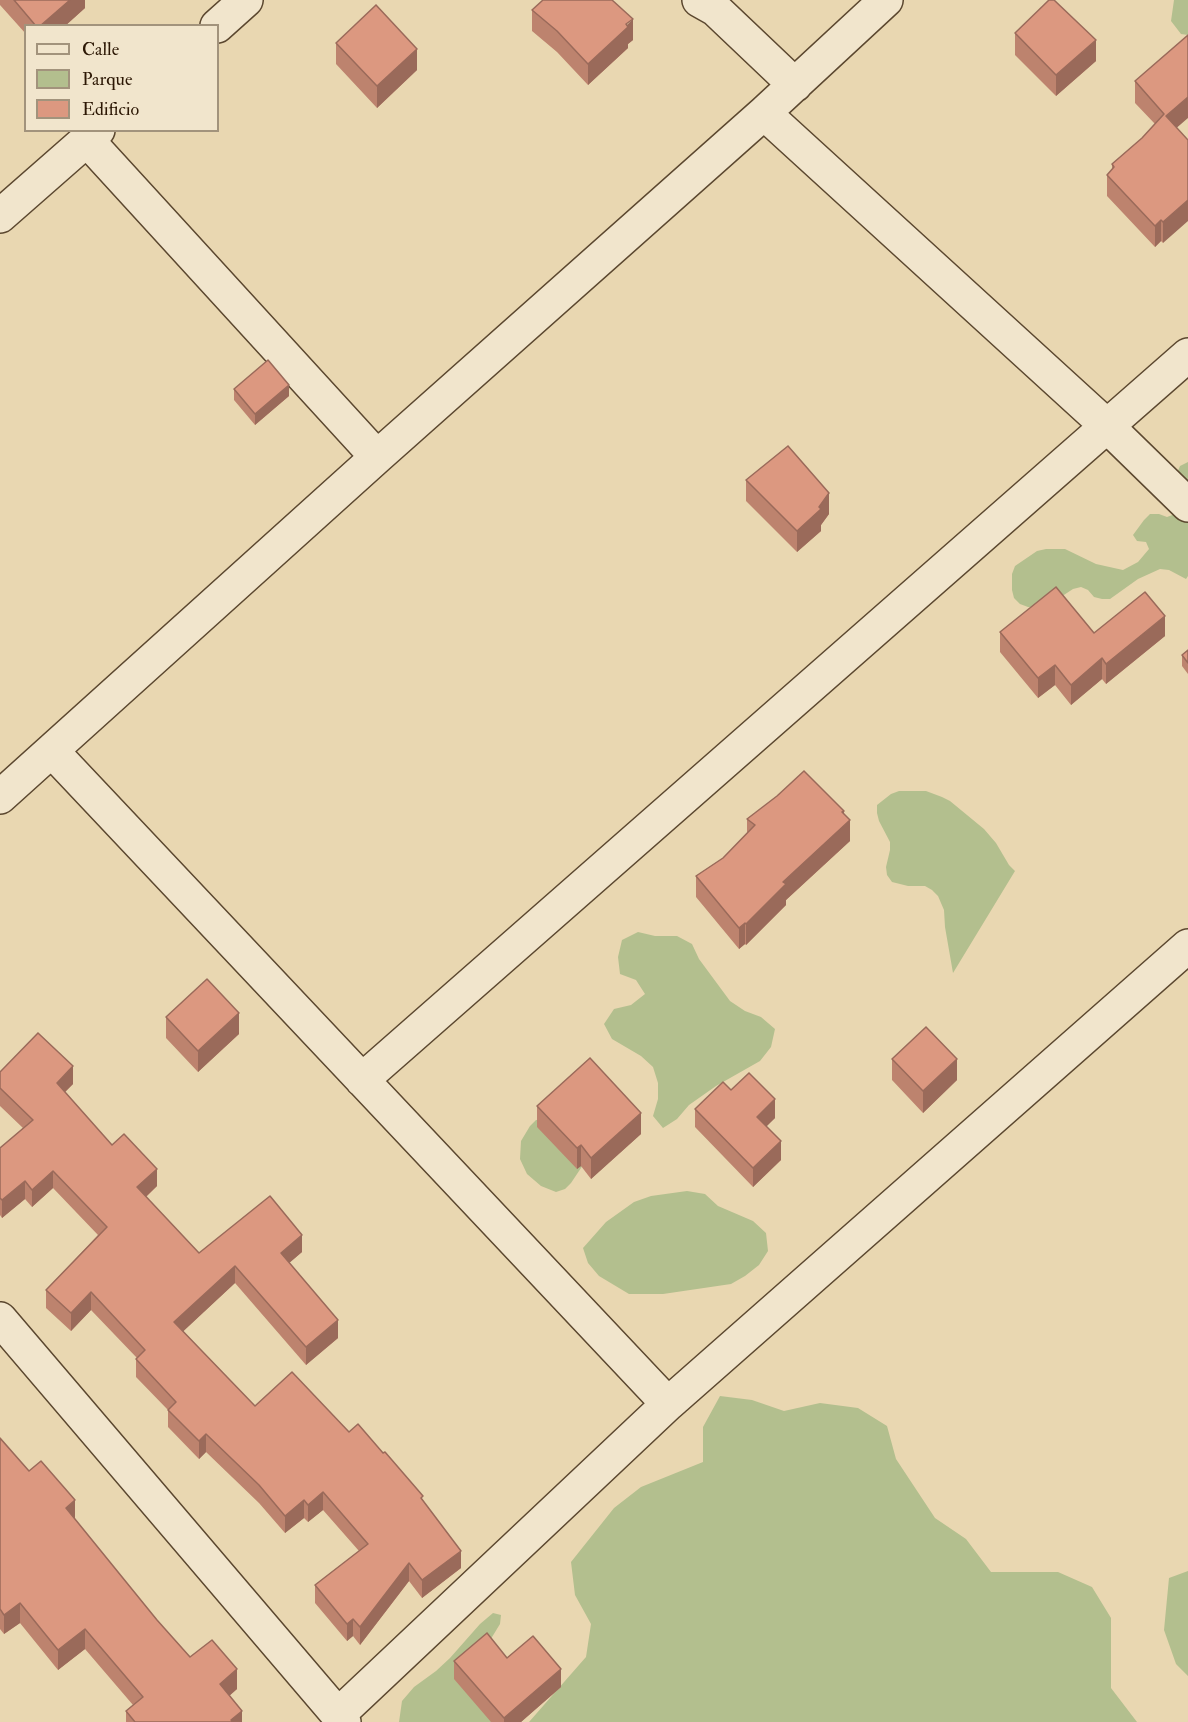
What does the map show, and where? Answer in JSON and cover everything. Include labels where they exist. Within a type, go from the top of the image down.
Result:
[{"type":"street","points":[[219,24],[246,0]]},
{"type":"street","points":[[699,0],[715,9],[795,85]]},
{"type":"street","points":[[0,797],[377,457],[764,113],[886,0]]},
{"type":"street","points":[[764,113],[1107,426],[1188,505]]},
{"type":"street","points":[[0,216],[92,135],[377,457]]},
{"type":"street","points":[[362,1080],[1188,355]]},
{"type":"street","points":[[52,751],[668,1404]]},
{"type":"street","points":[[0,1319],[341,1718],[668,1404],[1188,946]]},
{"type":"green space","points":[[1174,0],[1188,0],[1188,35],[1181,34],[1171,21]]},
{"type":"green space","points":[[1188,462],[1188,576],[1186,579],[1169,570],[1160,569],[1138,579],[1110,599],[1094,597],[1088,590],[1081,587],[1073,589],[1044,608],[1028,607],[1020,604],[1014,598],[1012,574],[1015,566],[1037,551],[1065,549],[1096,564],[1123,570],[1138,562],[1149,549],[1146,542],[1137,541],[1133,535],[1150,514],[1167,517],[1175,514],[1177,473],[1180,466]]},
{"type":"green space","points":[[899,791],[926,791],[950,801],[984,829],[1015,871],[953,973],[944,910],[938,896],[925,886],[908,886],[892,882],[887,875],[890,842],[879,821],[877,805]]},
{"type":"green space","points":[[638,932],[655,936],[677,936],[692,944],[699,959],[730,1001],[745,1011],[761,1017],[775,1029],[771,1047],[760,1061],[716,1086],[689,1105],[677,1119],[663,1128],[653,1116],[658,1099],[658,1083],[653,1067],[641,1056],[612,1039],[604,1024],[614,1009],[631,1005],[645,994],[636,980],[620,974],[618,957],[622,940]]},
{"type":"green space","points":[[552,1119],[585,1162],[571,1183],[565,1189],[556,1192],[541,1186],[527,1174],[520,1159],[521,1141],[530,1126],[536,1120]]},
{"type":"green space","points":[[687,1191],[705,1194],[718,1206],[753,1221],[766,1233],[768,1251],[759,1265],[731,1284],[663,1294],[629,1294],[599,1276],[588,1263],[583,1248],[606,1222],[634,1202],[651,1196]]},
{"type":"green space","points":[[720,1396],[752,1400],[784,1411],[820,1403],[858,1408],[887,1426],[896,1459],[935,1518],[966,1539],[991,1572],[1058,1572],[1092,1587],[1111,1618],[1111,1688],[1137,1722],[529,1722],[586,1657],[591,1624],[575,1595],[571,1562],[614,1508],[641,1487],[703,1462],[703,1427]]},
{"type":"green space","points":[[1188,1571],[1188,1676],[1176,1664],[1164,1630],[1169,1578]]},
{"type":"green space","points":[[493,1613],[501,1615],[500,1624],[478,1660],[493,1722],[399,1722],[402,1701],[414,1687],[450,1658]]},
{"type":"building","points":[[14,0],[70,0],[42,24],[34,24]]},
{"type":"building","points":[[543,0],[612,0],[633,19],[626,24],[628,27],[588,64],[557,31],[532,10]]},
{"type":"building","points":[[1049,0],[1054,0],[1096,40],[1056,75],[1015,33]]},
{"type":"building","points":[[376,5],[417,49],[377,86],[336,43]]},
{"type":"building","points":[[1188,35],[1188,97],[1166,116],[1188,140],[1188,200],[1163,222],[1161,220],[1155,226],[1107,175],[1114,167],[1112,164],[1142,138],[1164,114],[1135,81]]},
{"type":"building","points":[[268,360],[289,385],[255,414],[234,389]]},
{"type":"building","points":[[788,446],[829,493],[819,507],[821,509],[797,531],[746,480]]},
{"type":"building","points":[[1056,587],[1094,633],[1145,592],[1165,616],[1106,664],[1102,658],[1071,685],[1055,665],[1038,678],[1000,632]]},
{"type":"building","points":[[1188,650],[1188,663],[1182,655]]},
{"type":"building","points":[[804,771],[850,820],[783,882],[786,884],[746,924],[739,928],[696,876],[723,858],[755,825],[747,819]]},
{"type":"building","points":[[207,979],[239,1013],[198,1051],[166,1017]]},
{"type":"building","points":[[926,1027],[957,1059],[923,1091],[892,1059]]},
{"type":"building","points":[[38,1033],[73,1066],[57,1083],[112,1145],[124,1134],[157,1169],[137,1187],[199,1253],[270,1196],[302,1235],[281,1253],[338,1320],[306,1347],[235,1266],[174,1322],[255,1406],[292,1372],[349,1432],[358,1424],[423,1496],[421,1498],[461,1551],[422,1580],[409,1563],[360,1627],[353,1619],[347,1624],[315,1585],[368,1544],[323,1492],[308,1505],[304,1500],[285,1516],[259,1485],[206,1434],[199,1441],[168,1410],[176,1402],[136,1359],[145,1350],[91,1292],[71,1313],[46,1290],[107,1227],[53,1171],[32,1190],[25,1181],[2,1200],[0,1198],[0,1148],[33,1120],[0,1088],[0,1072]]},
{"type":"building","points":[[590,1058],[641,1113],[591,1158],[581,1145],[577,1148],[537,1106]]},
{"type":"building","points":[[749,1073],[775,1099],[757,1117],[781,1141],[753,1168],[695,1109],[723,1082],[731,1090]]},
{"type":"building","points":[[0,1438],[29,1471],[41,1461],[75,1500],[66,1508],[190,1657],[212,1640],[237,1669],[220,1684],[242,1711],[231,1720],[233,1722],[135,1722],[126,1711],[143,1697],[85,1629],[58,1650],[20,1603],[4,1615],[0,1609]]},
{"type":"building","points":[[487,1633],[507,1658],[533,1636],[561,1669],[504,1718],[454,1661]]}]
